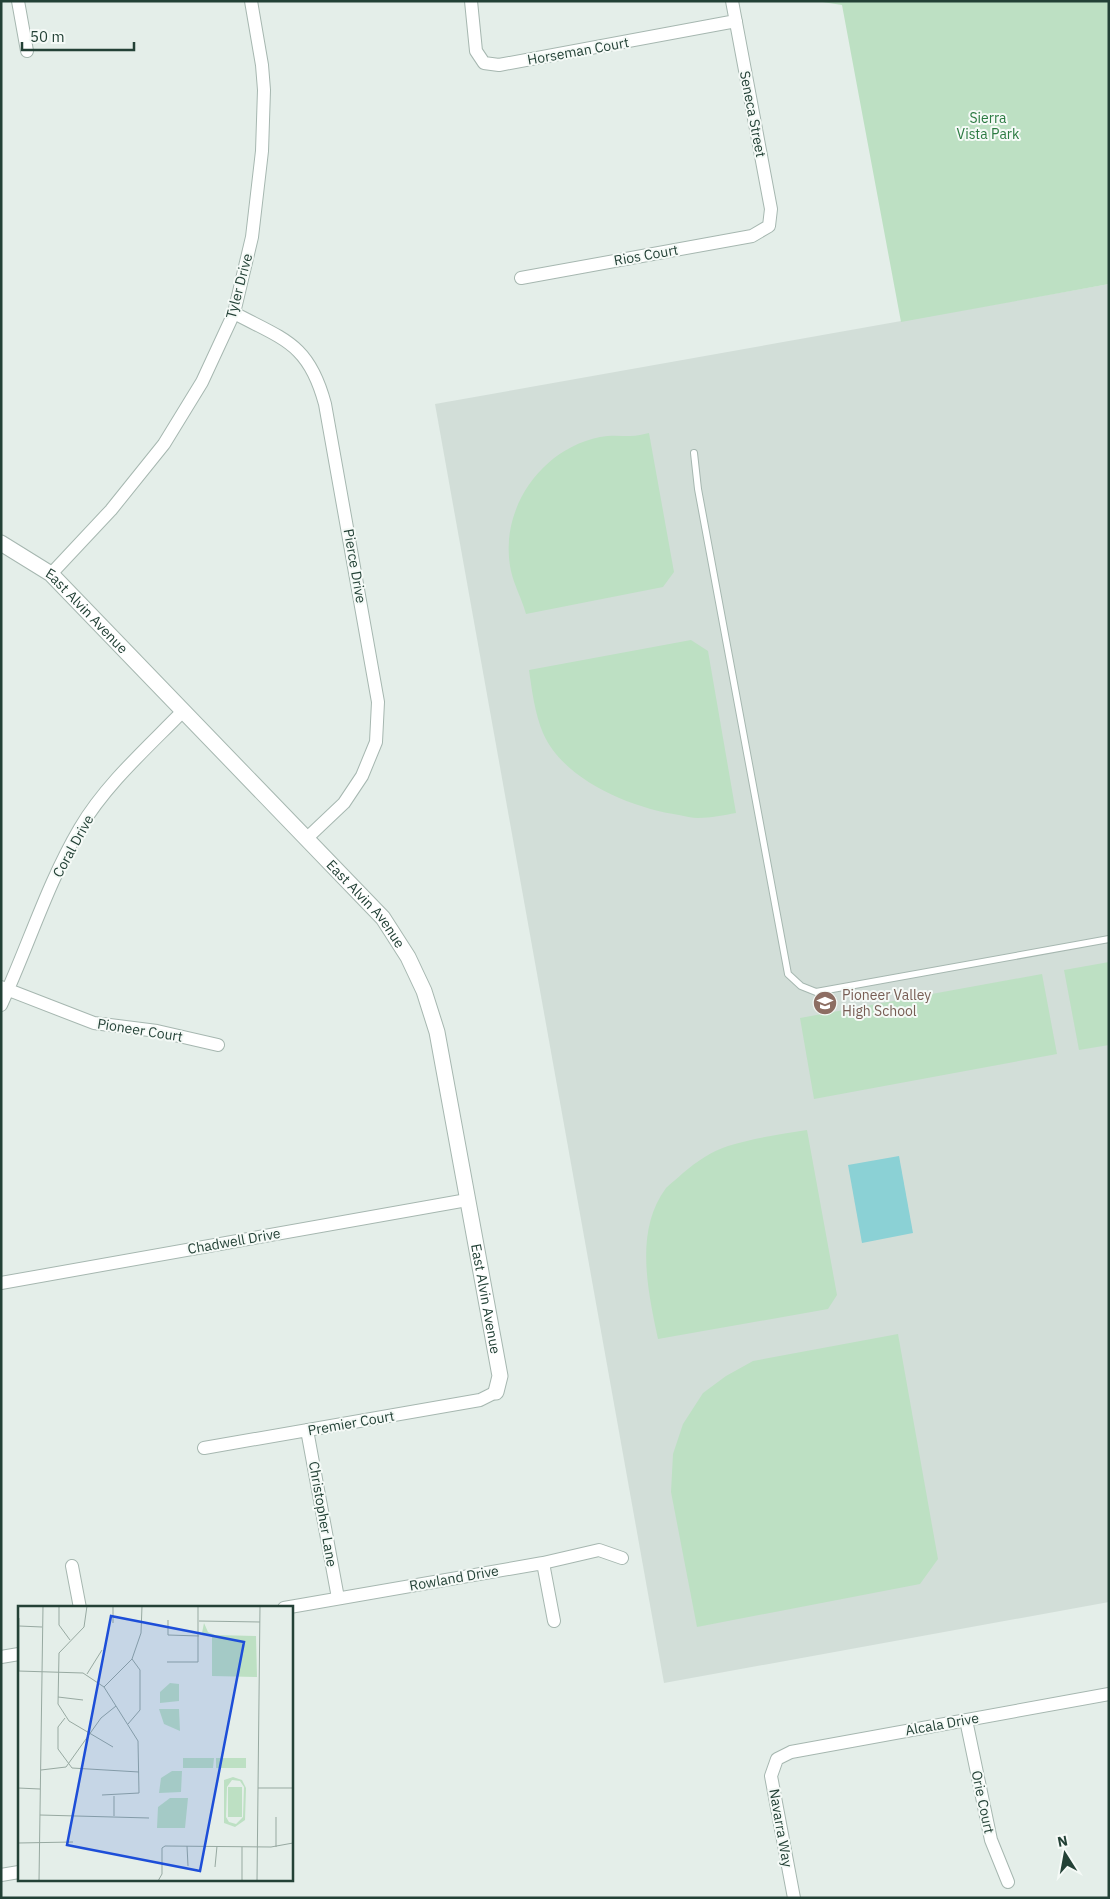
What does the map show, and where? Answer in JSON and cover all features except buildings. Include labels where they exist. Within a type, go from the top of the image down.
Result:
[{"type":"street","points":[[18,1],[27,51]]},
{"type":"street","name":"Tyler Drive","points":[[51,574],[111,510],[164,444],[202,382],[234,313],[252,237],[262,151],[264,90],[252,1]]},
{"type":"street","name":"Horseman Court","points":[[471,1],[476,51],[484,63],[499,65],[736,22]]},
{"type":"street","name":"Seneca Street","points":[[732,1],[771,208],[769,226]]},
{"type":"street","name":"Rios Court","points":[[520,278],[752,236],[769,226]]},
{"type":"street","name":"Pierce Drive","points":[[234,313],[294,346],[308,362],[319,381],[351,545],[378,702],[376,742],[362,776],[344,803],[306,839]]},
{"type":"street","name":"East Alvin Avenue","points":[[1,543],[51,574],[383,918],[408,957],[424,991],[437,1032],[500,1376],[496,1392]]},
{"type":"street","name":"Coral Drive","points":[[1,1005],[5,988],[60,866],[80,828],[106,792],[182,711]]},
{"type":"street","name":"Pioneer Court","points":[[5,988],[94,1023],[157,1030],[218,1045]]},
{"type":"street","name":"Chadwell Drive","points":[[1,1283],[467,1200]]},
{"type":"street","name":"Premier Court","points":[[204,1448],[480,1400],[496,1392]]},
{"type":"street","name":"Christopher Lane","points":[[307,1430],[338,1598]]},
{"type":"street","name":"Rowland Drive","points":[[292,1607],[543,1563],[599,1550],[622,1558]]},
{"type":"street","points":[[543,1563],[554,1621]]},
{"type":"street","points":[[72,1566],[80,1606]]},
{"type":"street","points":[[1,1657],[18,1654]]},
{"type":"street","name":"Alcala Drive","points":[[777,1759],[791,1752],[1109,1694]]},
{"type":"street","name":"Orie Court","points":[[966,1720],[991,1840],[1008,1882]]},
{"type":"street","name":"Navarra Way","points":[[777,1759],[772,1776],[794,1898]]},
{"type":"street","points":[[1,1875],[18,1872]]},
{"type":"lane","points":[[694,454],[700,498],[788,974],[801,986],[816,992],[1109,939]]},
{"type":"shaded area","name":"Pioneer Valley High School","points":[[1109,284],[1109,1602],[664,1683],[435,404]]},
{"type":"green space","name":"Sierra Vista Park","points":[[816,1],[1109,1],[1109,284],[901,322],[842,5]]},
{"type":"green space","points":[[649,433],[674,572],[663,587],[526,614],[512,576],[509,549],[511,526],[518,505],[528,486],[542,469],[559,455],[578,444],[604,436],[633,436]]},
{"type":"green space","points":[[691,640],[708,651],[736,813],[708,818],[691,817],[661,811],[621,799],[583,778],[566,765],[553,750],[543,733],[534,702],[529,670]]},
{"type":"green space","points":[[1109,962],[1109,1045],[1079,1050],[1064,970]]},
{"type":"green space","points":[[1042,974],[1057,1054],[814,1099],[800,1018]]},
{"type":"green space","points":[[807,1130],[837,1295],[828,1309],[658,1339],[648,1281],[646,1262],[647,1242],[650,1223],[656,1205],[666,1188],[699,1161],[722,1148],[758,1138]]},
{"type":"green space","points":[[898,1334],[938,1559],[920,1584],[697,1627],[671,1492],[673,1454],[683,1424],[703,1393],[726,1376],[753,1361]]},
{"type":"water","points":[[899,1156],[913,1233],[862,1243],[848,1165]]},
{"type":"place","name":"Pioneer Valley High School","points":[[825,1003]]}]
